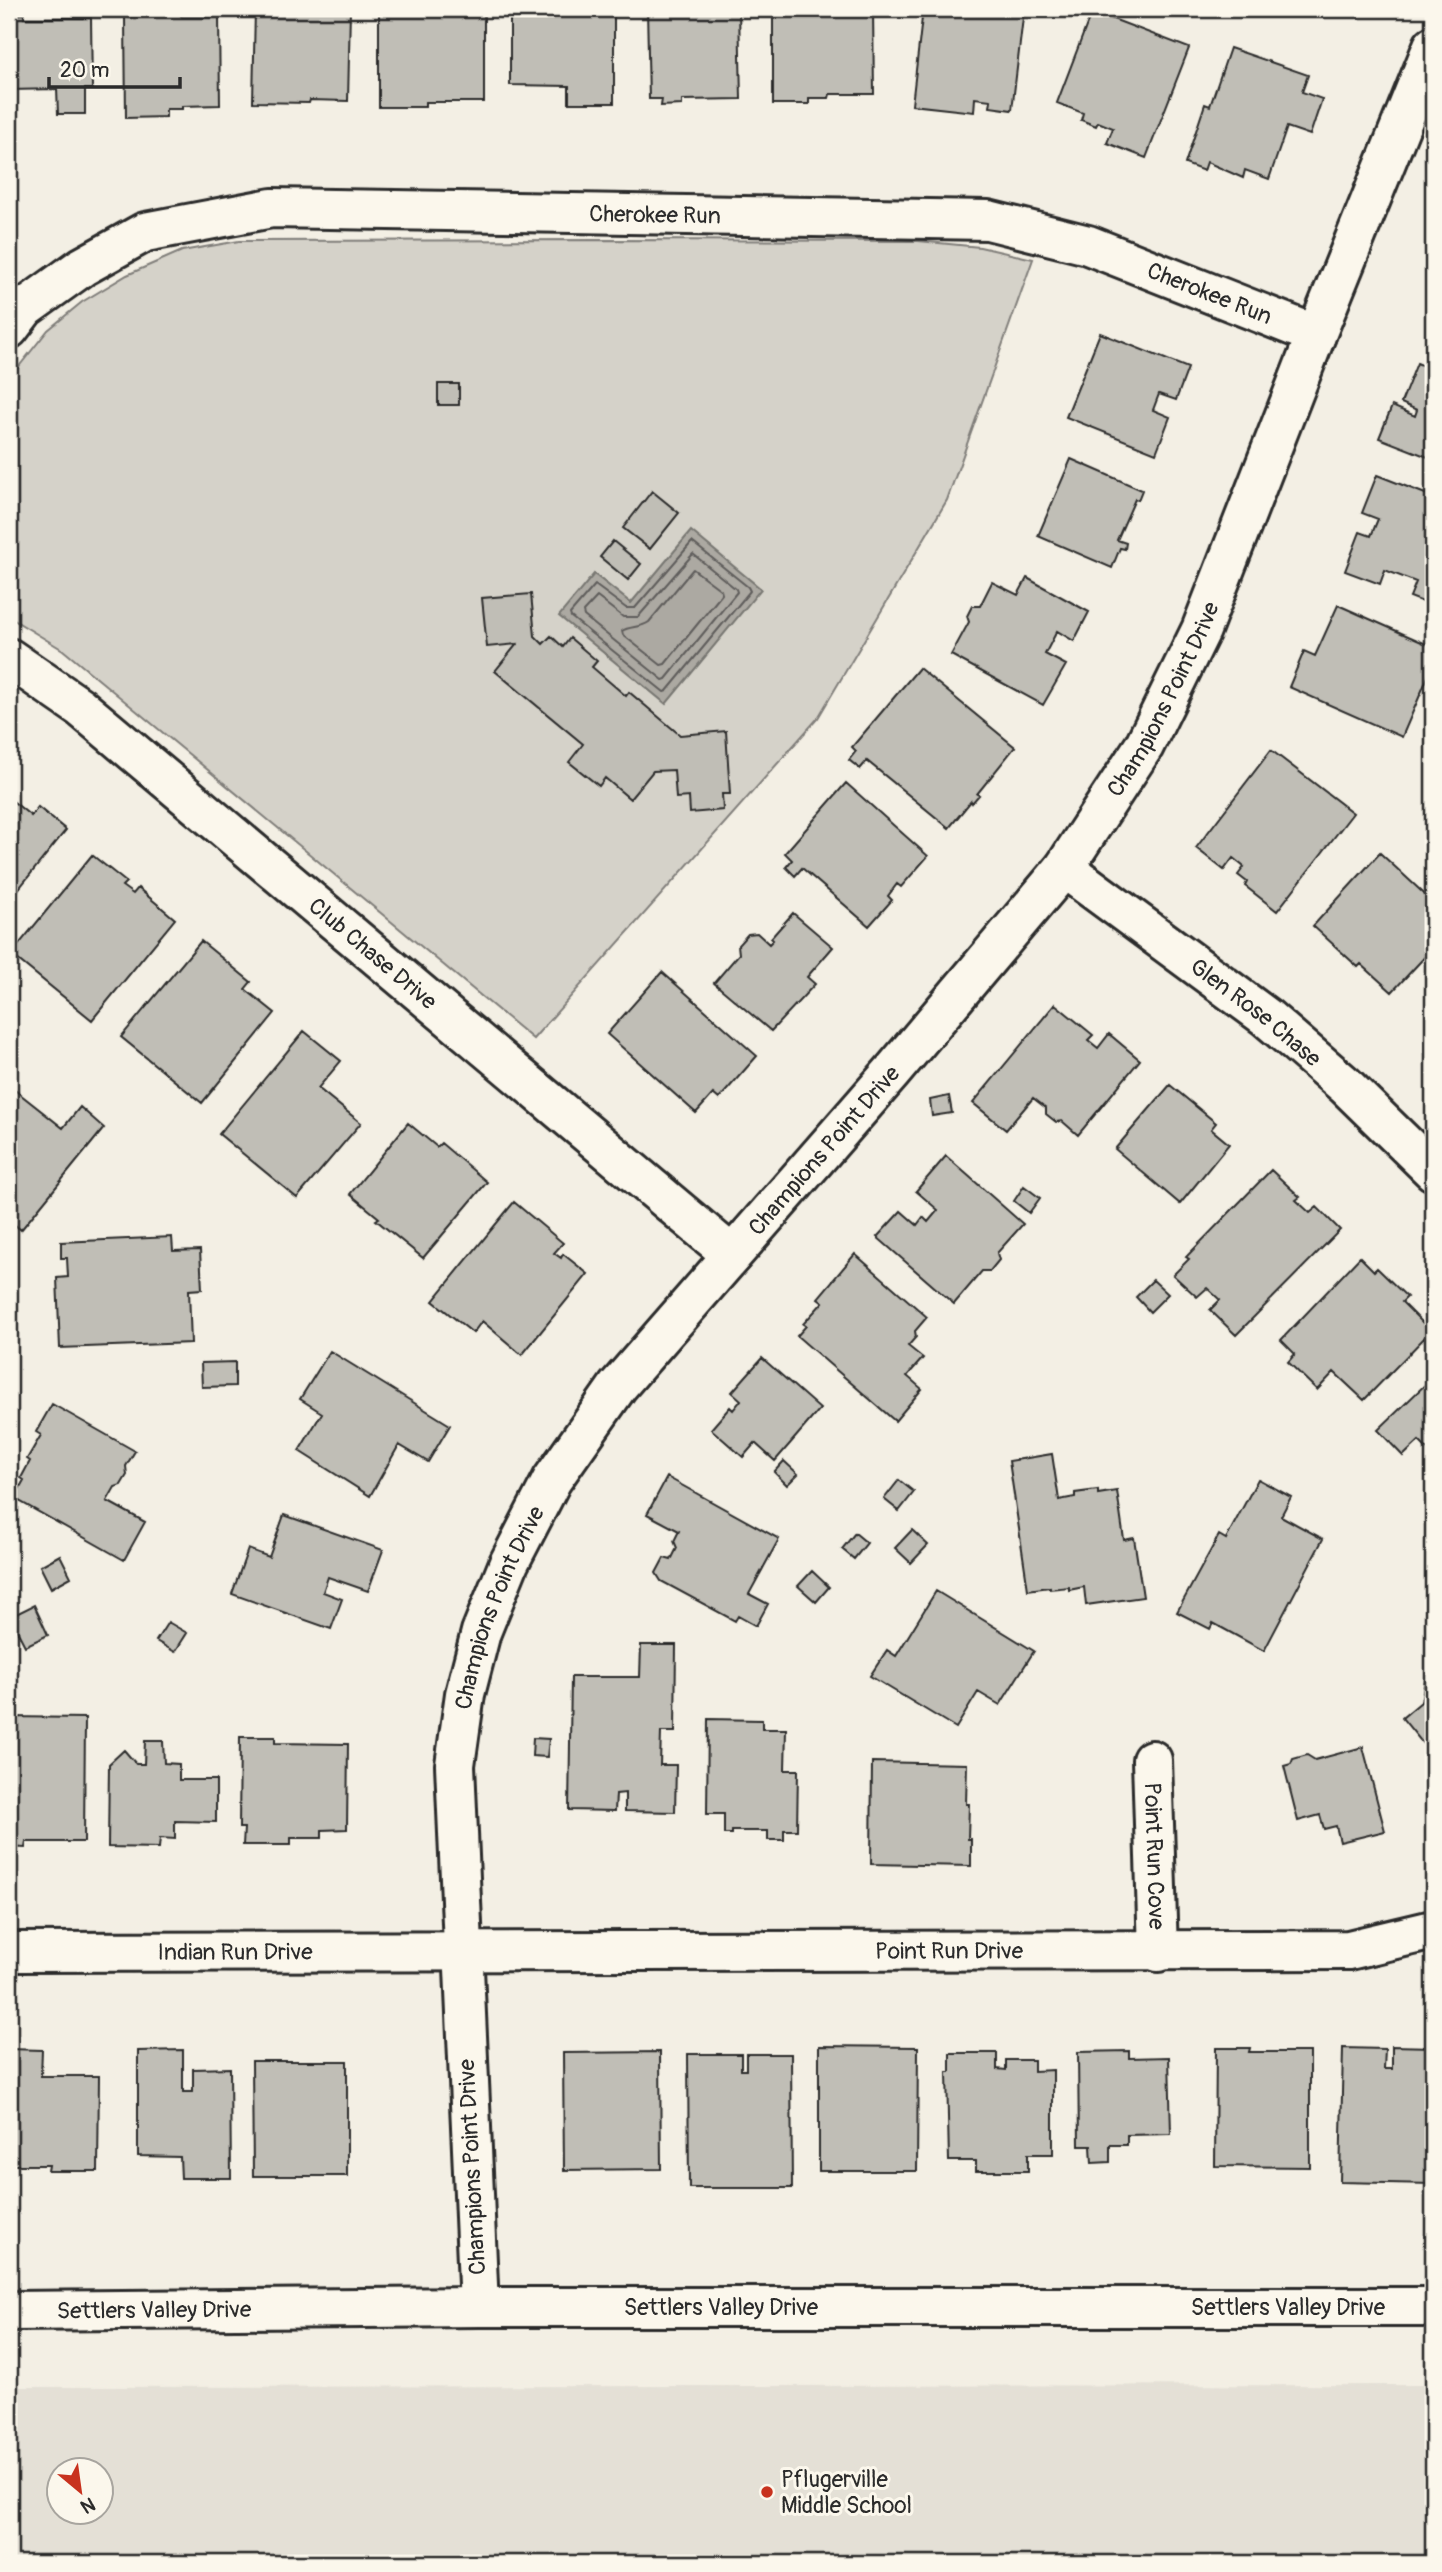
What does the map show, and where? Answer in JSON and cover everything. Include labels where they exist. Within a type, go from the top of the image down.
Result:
[{"type":"street","name":"Champions Point Drive","points":[[478,2307],[455,1765],[465,1695],[481,1632],[509,1563],[552,1480],[618,1386],[892,1072],[1064,868],[1143,746],[1201,630],[1433,46]]},
{"type":"street","name":"Cherokee Run","points":[[14,310],[82,267],[145,232],[272,208],[988,220],[1088,245],[1316,335]]},
{"type":"street","name":"Club Chase Drive","points":[[9,658],[80,707],[732,1255]]},
{"type":"street","name":"Glen Rose Chase","points":[[1064,868],[1266,1017],[1375,1112],[1433,1171]]},
{"type":"street","name":"Point Run Cove","points":[[1152,1760],[1158,1952]]},
{"type":"street","name":"Point Run Drive","points":[[462,1951],[1349,1950],[1433,1930]]},
{"type":"street","name":"Indian Run Drive","points":[[9,1952],[462,1951]]},
{"type":"street","name":"Settlers Valley Drive","points":[[9,2311],[478,2307],[1433,2307]]},
{"type":"shaded area","points":[[239,241],[918,241],[980,247],[1033,259],[947,500],[818,718],[533,1039],[63,650],[9,617],[9,379],[48,330],[82,302],[127,275],[182,251]]},
{"type":"shaded area","name":"Pflugerville Middle School","points":[[1433,2385],[1433,2563],[9,2563],[9,2387]]},
{"type":"water","points":[[691,531],[761,589],[666,704],[559,616],[594,574],[631,603]]},
{"type":"building","points":[[160,9],[175,9],[182,17],[219,17],[220,105],[166,109],[166,117],[126,118],[125,17],[153,16]]},
{"type":"building","points":[[255,9],[350,9],[348,101],[253,102]]},
{"type":"building","points":[[379,9],[484,9],[484,102],[425,102],[425,107],[379,107]]},
{"type":"building","points":[[510,9],[614,9],[614,103],[569,103],[569,86],[510,85]]},
{"type":"building","points":[[647,9],[739,9],[741,99],[682,100],[682,105],[661,106],[662,99],[649,99]]},
{"type":"building","points":[[792,9],[873,9],[874,94],[830,94],[829,98],[809,98],[809,104],[773,104],[773,12],[790,12]]},
{"type":"building","points":[[923,9],[1024,9],[1012,110],[990,107],[991,100],[975,98],[974,112],[912,105]]},
{"type":"building","points":[[1092,11],[1189,48],[1146,158],[1107,143],[1113,128],[1098,122],[1096,126],[1081,120],[1083,113],[1057,103]]},
{"type":"building","points":[[24,14],[24,18],[91,18],[92,89],[85,89],[85,114],[58,114],[57,89],[9,90],[9,15]]},
{"type":"building","points":[[1230,48],[1308,75],[1302,92],[1322,99],[1310,135],[1287,127],[1269,179],[1245,170],[1243,178],[1207,162],[1204,171],[1185,164],[1205,104],[1210,106]]},
{"type":"building","points":[[1100,333],[1188,368],[1176,400],[1159,394],[1153,410],[1170,417],[1156,453],[1066,417]]},
{"type":"building","points":[[1417,363],[1433,370],[1433,459],[1379,438],[1392,406],[1415,416],[1417,410],[1401,403]]},
{"type":"building","points":[[438,384],[459,384],[459,405],[438,405]]},
{"type":"building","points":[[1071,459],[1142,490],[1138,500],[1135,499],[1117,540],[1126,543],[1125,549],[1120,548],[1112,568],[1038,536]]},
{"type":"building","points":[[1377,475],[1433,497],[1433,606],[1410,597],[1416,582],[1385,570],[1380,584],[1345,571],[1360,532],[1371,536],[1378,519],[1362,513]]},
{"type":"building","points":[[652,491],[679,513],[650,549],[623,528]]},
{"type":"building","points":[[613,541],[641,564],[628,580],[600,557]]},
{"type":"building","points":[[1027,578],[1089,612],[1074,641],[1057,631],[1045,654],[1066,665],[1043,705],[951,655],[969,622],[967,616],[972,606],[980,606],[992,582],[1018,595]]},
{"type":"building","points":[[531,594],[535,636],[543,644],[551,636],[563,647],[570,638],[597,661],[592,667],[626,696],[629,692],[680,735],[726,731],[730,794],[722,794],[723,810],[690,813],[689,797],[676,798],[674,770],[653,771],[630,799],[605,778],[599,786],[569,762],[583,744],[495,671],[517,644],[487,647],[482,598]]},
{"type":"building","points":[[1338,605],[1433,647],[1433,665],[1402,737],[1289,687],[1304,651],[1315,656]]},
{"type":"building","points":[[919,668],[1015,747],[977,794],[979,795],[949,828],[867,761],[860,769],[849,760],[856,751],[852,747]]},
{"type":"building","points":[[1271,750],[1353,813],[1277,911],[1245,886],[1247,882],[1238,875],[1244,867],[1233,858],[1224,870],[1196,848]]},
{"type":"building","points":[[846,783],[928,856],[901,887],[897,884],[888,896],[892,900],[869,926],[802,868],[795,876],[786,867],[792,860],[785,853]]},
{"type":"building","points":[[9,798],[31,816],[38,807],[66,830],[9,901]]},
{"type":"building","points":[[1380,853],[1433,902],[1433,948],[1392,992],[1361,964],[1358,967],[1313,926]]},
{"type":"building","points":[[92,855],[126,882],[122,886],[133,894],[138,888],[175,919],[92,1020],[11,954]]},
{"type":"building","points":[[793,913],[833,947],[807,977],[815,984],[771,1031],[714,983],[739,954],[738,945],[748,934],[757,933],[769,944]]},
{"type":"building","points":[[201,941],[251,982],[245,989],[275,1013],[202,1103],[121,1037]]},
{"type":"building","points":[[662,972],[757,1056],[719,1099],[713,1094],[696,1113],[607,1034]]},
{"type":"building","points":[[1055,1004],[1093,1035],[1088,1040],[1098,1048],[1109,1034],[1140,1060],[1078,1135],[1062,1121],[1056,1122],[1046,1114],[1046,1108],[1033,1098],[1006,1130],[973,1103]]},
{"type":"building","points":[[304,1031],[341,1061],[318,1088],[361,1123],[297,1198],[219,1134]]},
{"type":"building","points":[[1170,1085],[1216,1123],[1211,1129],[1229,1144],[1180,1204],[1115,1149]]},
{"type":"building","points":[[11,1087],[63,1128],[80,1107],[104,1128],[21,1230],[9,1220]]},
{"type":"building","points":[[949,1096],[952,1113],[932,1116],[930,1100]]},
{"type":"building","points":[[408,1123],[437,1147],[441,1143],[487,1182],[423,1258],[376,1220],[379,1218],[350,1194]]},
{"type":"building","points":[[946,1156],[1023,1224],[997,1253],[999,1260],[990,1271],[982,1271],[954,1304],[877,1237],[901,1211],[917,1225],[923,1217],[928,1222],[938,1210],[916,1191]]},
{"type":"building","points":[[1271,1170],[1300,1197],[1296,1200],[1310,1213],[1317,1207],[1340,1230],[1236,1335],[1210,1310],[1220,1300],[1207,1288],[1197,1297],[1173,1275],[1189,1259],[1186,1257]]},
{"type":"building","points":[[1024,1186],[1040,1198],[1029,1213],[1014,1201]]},
{"type":"building","points":[[514,1202],[563,1243],[554,1253],[561,1258],[563,1254],[588,1274],[522,1355],[482,1321],[473,1333],[433,1301]]},
{"type":"building","points":[[172,1237],[173,1251],[200,1250],[202,1289],[189,1290],[191,1343],[60,1348],[57,1278],[68,1277],[67,1258],[61,1258],[61,1242]]},
{"type":"building","points":[[855,1254],[927,1317],[915,1331],[916,1337],[908,1346],[923,1358],[907,1376],[922,1389],[895,1421],[797,1336],[806,1326],[803,1324],[823,1302],[818,1298]]},
{"type":"building","points":[[1360,1257],[1374,1271],[1377,1268],[1407,1297],[1402,1302],[1431,1331],[1364,1400],[1334,1372],[1317,1390],[1288,1362],[1295,1354],[1281,1340]]},
{"type":"building","points":[[1153,1280],[1168,1294],[1150,1312],[1136,1297]]},
{"type":"building","points":[[330,1351],[450,1425],[428,1462],[399,1445],[370,1496],[299,1451],[322,1413],[300,1399]]},
{"type":"building","points":[[762,1358],[820,1409],[775,1461],[755,1443],[743,1457],[711,1429],[730,1407],[733,1410],[741,1400],[732,1392]]},
{"type":"building","points":[[235,1362],[235,1386],[202,1387],[201,1363]]},
{"type":"building","points":[[1433,1377],[1433,1455],[1419,1441],[1403,1456],[1378,1430]]},
{"type":"building","points":[[52,1404],[135,1451],[126,1466],[127,1475],[121,1485],[115,1487],[107,1501],[145,1522],[124,1560],[14,1498],[24,1480],[21,1478],[30,1461],[27,1459],[41,1435],[36,1432]]},
{"type":"building","points":[[1052,1454],[1059,1500],[1075,1497],[1075,1493],[1117,1491],[1124,1540],[1134,1538],[1143,1597],[1086,1605],[1084,1587],[1069,1590],[1069,1587],[1050,1587],[1028,1590],[1009,1461]]},
{"type":"building","points":[[784,1461],[798,1474],[787,1485],[774,1472]]},
{"type":"building","points":[[667,1477],[779,1539],[749,1594],[768,1604],[756,1626],[738,1616],[735,1621],[661,1581],[656,1573],[664,1558],[671,1560],[677,1548],[674,1541],[679,1531],[647,1514]]},
{"type":"building","points":[[1258,1479],[1291,1497],[1281,1516],[1323,1539],[1264,1651],[1213,1623],[1210,1629],[1177,1612],[1219,1535],[1226,1539]]},
{"type":"building","points":[[899,1480],[914,1492],[899,1511],[884,1499]]},
{"type":"building","points":[[284,1515],[383,1550],[368,1591],[328,1577],[323,1592],[342,1599],[331,1629],[232,1594],[248,1549],[269,1557]]},
{"type":"building","points":[[912,1530],[928,1545],[911,1563],[895,1548]]},
{"type":"building","points":[[855,1533],[867,1543],[854,1559],[842,1549]]},
{"type":"building","points":[[60,1555],[71,1577],[51,1588],[40,1566]]},
{"type":"building","points":[[812,1571],[829,1587],[816,1602],[798,1586]]},
{"type":"building","points":[[936,1591],[1034,1651],[1000,1705],[978,1692],[956,1728],[870,1676],[887,1650],[896,1656]]},
{"type":"building","points":[[34,1605],[48,1635],[25,1646],[10,1617]]},
{"type":"building","points":[[168,1622],[187,1633],[175,1652],[156,1641]]},
{"type":"building","points":[[641,1645],[676,1645],[675,1732],[661,1732],[660,1765],[676,1765],[675,1812],[625,1811],[625,1793],[616,1794],[615,1811],[569,1810],[571,1677],[640,1677]]},
{"type":"building","points":[[1425,1680],[1433,1681],[1433,1756],[1402,1718],[1421,1702]]},
{"type":"building","points":[[9,1717],[85,1718],[84,1842],[26,1842],[25,1848],[9,1847]]},
{"type":"building","points":[[708,1719],[762,1720],[762,1729],[786,1729],[785,1770],[798,1770],[797,1830],[784,1830],[784,1840],[768,1840],[768,1831],[732,1831],[732,1834],[724,1834],[724,1814],[707,1814]]},
{"type":"building","points":[[240,1737],[275,1737],[275,1743],[348,1744],[347,1829],[322,1830],[322,1838],[291,1838],[291,1845],[243,1845],[244,1828],[239,1828]]},
{"type":"building","points":[[533,1738],[549,1739],[547,1757],[532,1756]]},
{"type":"building","points":[[145,1741],[163,1741],[164,1763],[179,1764],[179,1780],[216,1780],[216,1822],[175,1821],[175,1839],[160,1838],[159,1848],[108,1847],[109,1764],[124,1750],[136,1764],[144,1764]]},
{"type":"building","points":[[1363,1747],[1385,1831],[1340,1842],[1336,1826],[1324,1829],[1320,1815],[1298,1821],[1284,1766],[1291,1764],[1293,1759],[1307,1755],[1315,1760]]},
{"type":"building","points":[[872,1762],[967,1764],[966,1804],[969,1804],[968,1839],[971,1839],[971,1866],[871,1864]]},
{"type":"building","points":[[819,2046],[918,2047],[917,2171],[819,2171]]},
{"type":"building","points":[[1392,2046],[1433,2047],[1433,2094],[1430,2094],[1429,2125],[1433,2125],[1433,2184],[1340,2182],[1343,2048],[1385,2049],[1384,2069],[1392,2069]]},
{"type":"building","points":[[1216,2048],[1250,2048],[1249,2052],[1310,2052],[1310,2167],[1215,2166]]},
{"type":"building","points":[[9,2049],[42,2050],[41,2076],[99,2076],[98,2171],[48,2171],[49,2165],[9,2165]]},
{"type":"building","points":[[183,2050],[183,2092],[193,2092],[193,2069],[230,2068],[231,2178],[181,2178],[180,2157],[138,2156],[138,2051]]},
{"type":"building","points":[[1129,2051],[1129,2058],[1169,2057],[1171,2134],[1127,2135],[1127,2145],[1110,2145],[1110,2162],[1092,2163],[1091,2146],[1079,2146],[1078,2052]]},
{"type":"building","points":[[660,2052],[661,2169],[564,2170],[563,2053]]},
{"type":"building","points":[[950,2053],[997,2053],[997,2069],[1006,2070],[1006,2060],[1034,2060],[1034,2071],[1053,2070],[1053,2154],[1028,2154],[1028,2171],[976,2171],[976,2161],[949,2161],[947,2072],[950,2072]]},
{"type":"building","points":[[688,2054],[741,2054],[741,2070],[746,2070],[746,2054],[791,2054],[792,2188],[689,2188]]},
{"type":"building","points":[[252,2061],[347,2061],[347,2176],[253,2176]]},
{"type":"place","name":"Pflugerville Middle School","points":[[767,2492]]}]
